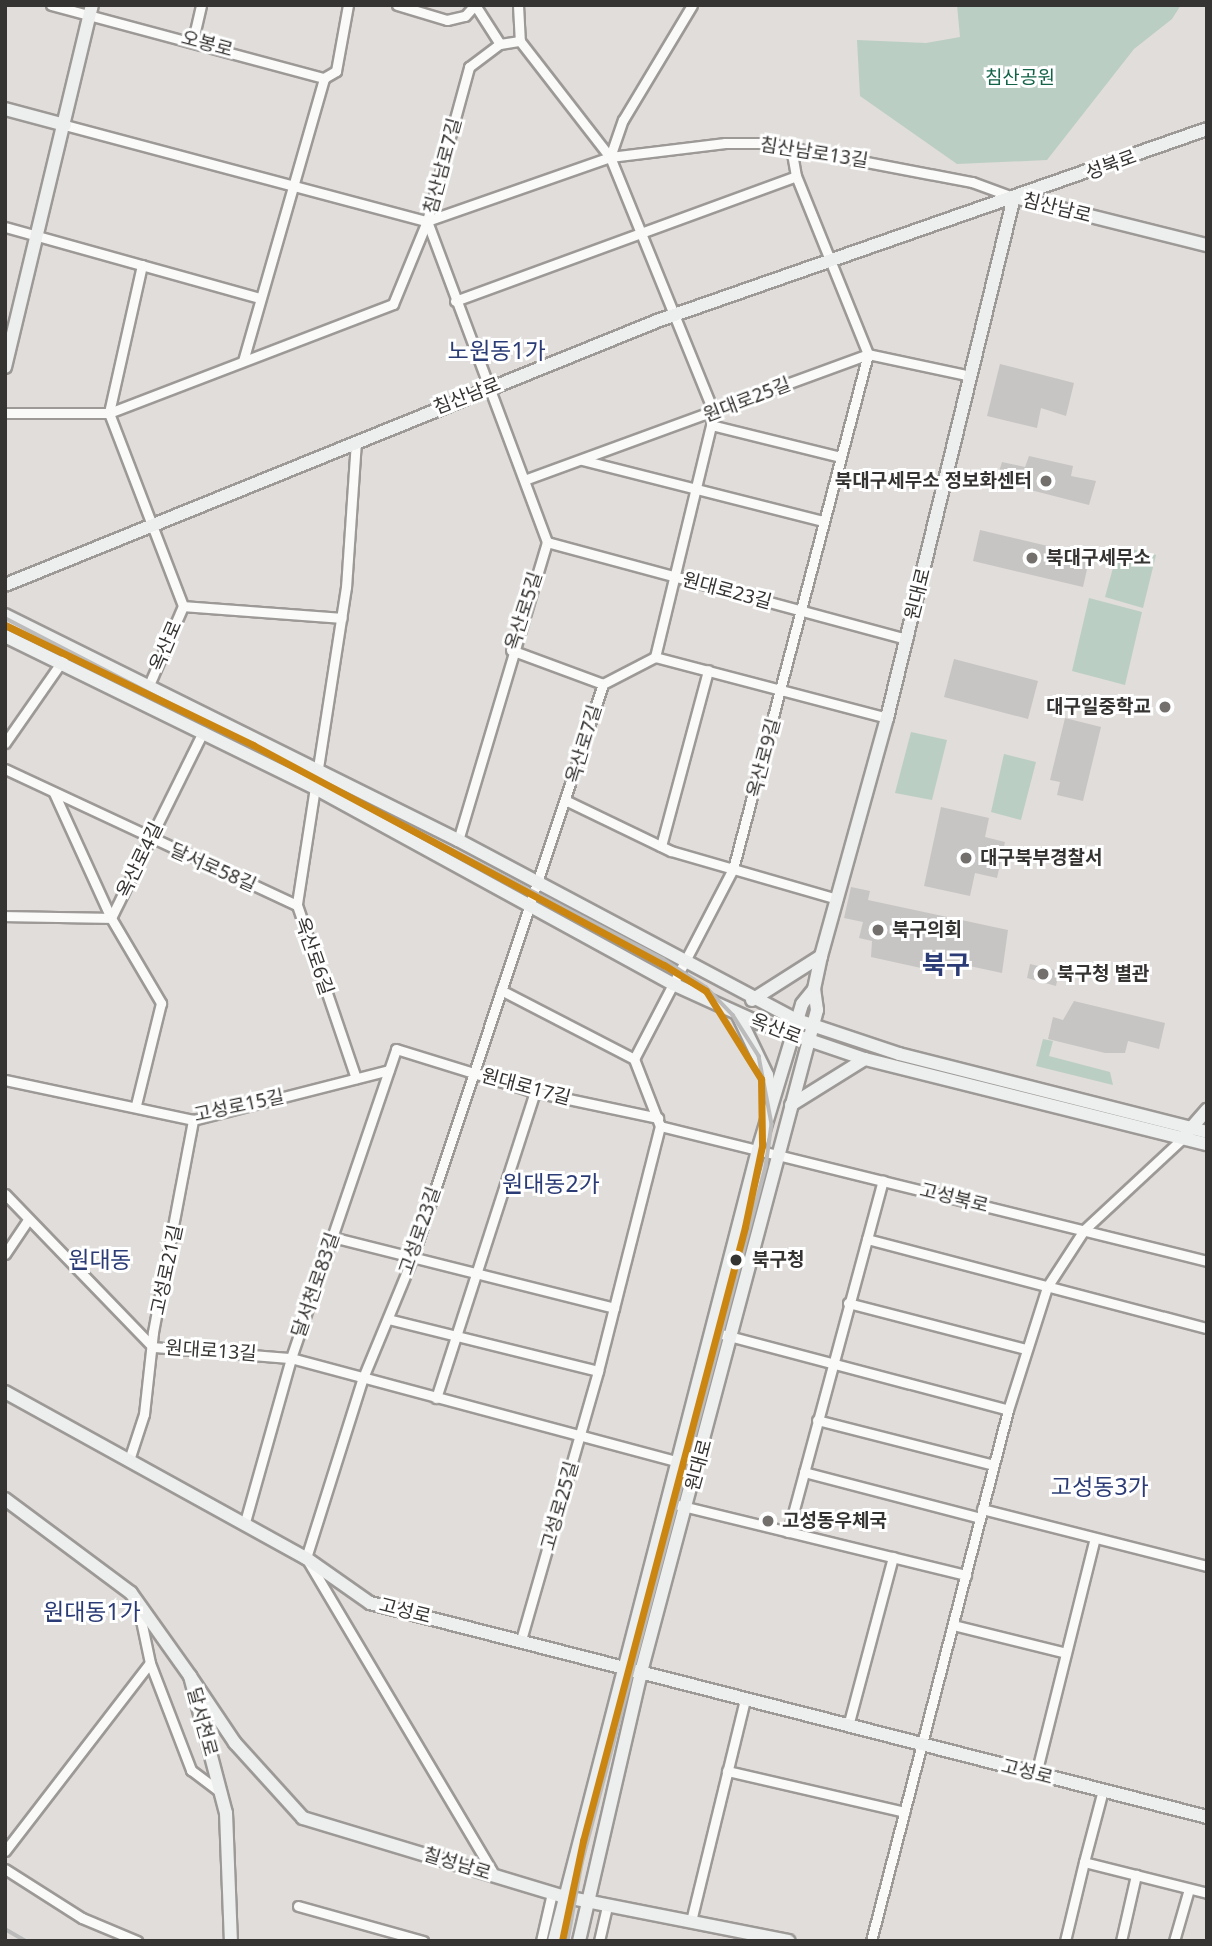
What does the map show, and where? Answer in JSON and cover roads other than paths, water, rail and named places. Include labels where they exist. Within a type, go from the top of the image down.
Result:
[{"type":"main road","points":[[5,367],[91,10]]},
{"type":"main road","points":[[5,109],[65,125]]},
{"type":"main road","name":"성북로","points":[[1014,197],[1207,129]]},
{"type":"main road","name":"침산남로","points":[[5,584],[491,386],[671,317],[1014,197],[1207,245]]},
{"type":"main road","name":"원대로","points":[[579,1941],[641,1672],[733,1337],[813,1026],[814,989],[821,956],[887,718],[1014,197]]},
{"type":"main road","name":"옥산로","points":[[5,615],[458,840],[752,1000],[797,1020],[912,1058],[1187,1133],[1207,1144]]},
{"type":"main road","name":"옥산로","points":[[5,636],[63,660],[315,788],[673,984],[735,1013],[808,1042],[865,1059],[1187,1133],[1207,1132]]},
{"type":"main road","points":[[752,1000],[821,956]]},
{"type":"main road","name":"원대로","points":[[554,1941],[556,1894],[623,1668],[758,1150],[797,1020],[814,989]]},
{"type":"main road","points":[[735,1013],[767,1075],[771,1104]]},
{"type":"main road","points":[[791,1105],[865,1059]]},
{"type":"main road","points":[[1187,1133],[1207,1110]]},
{"type":"main road","name":"고성로","points":[[5,1392],[245,1522],[306,1558],[370,1603],[1207,1817]]},
{"type":"main road","name":"달서천로","points":[[5,1499],[137,1601],[190,1676],[221,1793],[231,1941]]},
{"type":"main road","name":"칠성남로","points":[[190,1676],[235,1743],[303,1818],[587,1902],[789,1941]]},
{"type":"street","name":"오봉로","points":[[51,5],[91,10],[324,78]]},
{"type":"street","points":[[193,40],[201,5]]},
{"type":"street","points":[[243,361],[258,298],[324,78],[336,71],[348,5]]},
{"type":"street","points":[[397,5],[447,20],[465,16],[475,5],[500,44]]},
{"type":"street","points":[[518,5],[520,41],[610,157],[671,317],[714,413],[655,656],[887,718]]},
{"type":"street","points":[[610,157],[622,120],[692,5]]},
{"type":"street","name":"침산남로7길","points":[[491,386],[455,301],[427,221],[469,67],[500,44],[520,41]]},
{"type":"street","points":[[5,413],[109,412],[393,304],[427,221],[291,188],[65,125]]},
{"type":"street","name":"침산남로13길","points":[[427,221],[610,157],[724,143],[791,148],[972,181],[1014,197]]},
{"type":"street","points":[[791,148],[796,176],[868,354],[971,376]]},
{"type":"street","points":[[455,301],[796,176]]},
{"type":"street","points":[[5,227],[258,298]]},
{"type":"street","points":[[142,265],[109,412],[148,525],[183,606],[342,618]]},
{"type":"street","name":"원대로25길","points":[[527,479],[714,413],[868,354]]},
{"type":"street","name":"옥산로9길","points":[[673,984],[733,869],[783,690],[823,521],[868,354]]},
{"type":"street","points":[[491,386],[527,479],[547,542]]},
{"type":"street","points":[[711,425],[840,457]]},
{"type":"street","name":"옥산로6길","points":[[356,439],[342,618],[297,905],[356,1078]]},
{"type":"street","points":[[580,460],[823,521]]},
{"type":"street","name":"원대로23길","points":[[547,542],[907,639]]},
{"type":"street","name":"옥산로5길","points":[[458,840],[511,650],[547,542]]},
{"type":"street","name":"옥산로","points":[[149,685],[183,606]]},
{"type":"street","points":[[511,650],[603,684]]},
{"type":"street","name":"옥산로7길","points":[[533,905],[603,684],[655,656]]},
{"type":"street","points":[[5,743],[63,660]]},
{"type":"street","points":[[662,846],[708,670]]},
{"type":"street","name":"옥산로4길","points":[[136,1105],[161,1003],[111,918],[203,732]]},
{"type":"street","name":"달서로58길","points":[[5,769],[150,839],[297,905]]},
{"type":"street","points":[[5,916],[111,918],[54,793]]},
{"type":"street","points":[[566,800],[662,846],[837,899]]},
{"type":"street","name":"고성로23길","points":[[306,1558],[362,1380],[412,1259],[501,990],[533,905]]},
{"type":"street","points":[[634,1059],[673,984]]},
{"type":"street","points":[[501,990],[634,1059],[659,1122],[758,1150]]},
{"type":"street","name":"원대로17길","points":[[396,1049],[535,1092],[659,1122]]},
{"type":"street","name":"달서천로83길","points":[[245,1522],[291,1358],[396,1049]]},
{"type":"street","name":"고성로15길","points":[[5,1080],[136,1105],[193,1120],[389,1070]]},
{"type":"street","points":[[436,1398],[535,1092]]},
{"type":"street","name":"고성로21길","points":[[129,1460],[144,1415],[153,1347],[193,1120]]},
{"type":"street","name":"고성로25길","points":[[521,1640],[598,1371],[659,1122]]},
{"type":"street","points":[[871,1941],[993,1465],[1047,1287],[1084,1230],[1187,1133]]},
{"type":"street","name":"고성북로","points":[[758,1150],[1207,1261]]},
{"type":"street","points":[[788,1532],[831,1365],[883,1181]]},
{"type":"street","name":"원대로13길","points":[[5,1194],[27,1221],[153,1347],[291,1358],[362,1380],[676,1461]]},
{"type":"street","points":[[5,1254],[27,1221]]},
{"type":"street","points":[[332,1237],[477,1277],[614,1308]]},
{"type":"street","points":[[867,1239],[1207,1328]]},
{"type":"street","points":[[848,1303],[1026,1349]]},
{"type":"street","points":[[388,1319],[598,1371]]},
{"type":"street","points":[[710,1331],[1008,1410]]},
{"type":"street","points":[[817,1420],[993,1465]]},
{"type":"street","points":[[803,1472],[1096,1538],[1207,1566]]},
{"type":"street","points":[[666,1502],[966,1575]]},
{"type":"street","points":[[1036,1774],[1096,1538]]},
{"type":"street","points":[[848,1726],[893,1557]]},
{"type":"street","points":[[306,1558],[495,1876]]},
{"type":"street","points":[[137,1601],[150,1663],[191,1770],[221,1793]]},
{"type":"street","points":[[953,1625],[1066,1653]]},
{"type":"street","points":[[5,1851],[150,1663]]},
{"type":"street","points":[[691,1921],[745,1699]]},
{"type":"street","points":[[727,1771],[904,1812]]},
{"type":"street","points":[[1065,1941],[1103,1790]]},
{"type":"street","points":[[1084,1862],[1207,1893]]},
{"type":"street","points":[[5,1869],[82,1918],[138,1941]]},
{"type":"street","points":[[1121,1941],[1136,1875]]},
{"type":"street","points":[[1174,1941],[1189,1889]]},
{"type":"street","name":"원대로","points":[[541,1941],[556,1894]]},
{"type":"street","points":[[299,1906],[423,1941]]},
{"type":"street","points":[[599,1941],[607,1906]]},
{"type":"railway","points":[[5,618],[663,959],[706,987],[733,1015],[759,1056],[772,1124],[766,1167],[582,1864],[568,1941]]},
{"type":"railway","points":[[5,1929],[26,1941]]},
{"type":"place","name":"북대구세무소 정보화센터","points":[[1046,481]]},
{"type":"place","name":"북대구세무소","points":[[1032,558]]},
{"type":"place","name":"대구일중학교","points":[[1165,707]]},
{"type":"place","name":"대구북부경찰서","points":[[966,858]]},
{"type":"place","name":"북구의회","points":[[878,930]]},
{"type":"place","name":"북구청 별관","points":[[1043,974]]},
{"type":"place","name":"북구청","points":[[736,1260]]},
{"type":"place","name":"고성동우체국","points":[[768,1521]]},
{"type":"district","name":"노원동1가","points":[[497,350]]},
{"type":"district","name":"북구","points":[[946,965]]},
{"type":"district","name":"원대동2가","points":[[551,1183]]},
{"type":"district","name":"원대동","points":[[100,1259]]},
{"type":"district","name":"고성동3가","points":[[1100,1486]]},
{"type":"district","name":"원대동1가","points":[[92,1611]]},
{"type":"park label","name":"침산공원","points":[[1020,78]]}]
